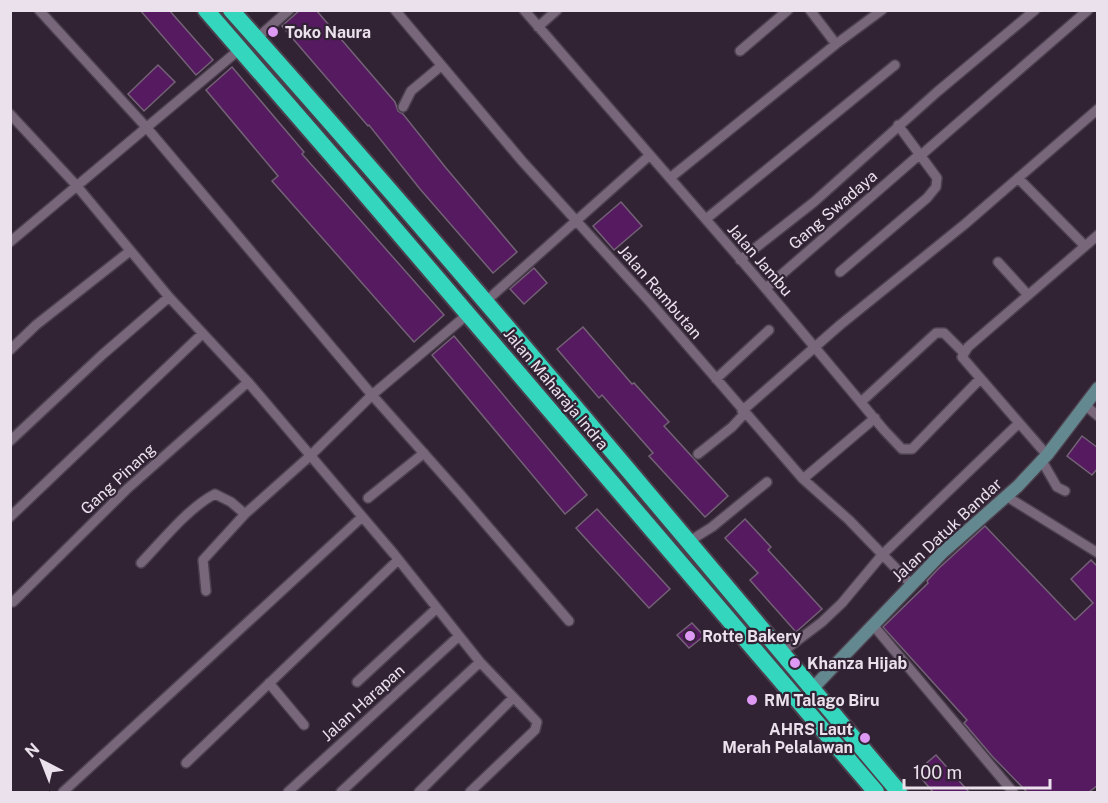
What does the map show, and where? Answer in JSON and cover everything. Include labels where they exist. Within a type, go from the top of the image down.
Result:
[{"type":"highway","name":"Jalan Maharaja Indra","points":[[206,10],[876,792]]},
{"type":"highway","name":"Jalan Maharaja Indra","points":[[231,10],[485,302],[899,792]]},
{"type":"highway","points":[[648,525],[664,512]]},
{"type":"street","points":[[39,10],[147,128],[372,395],[568,621]]},
{"type":"street","points":[[256,39],[289,10]]},
{"type":"street","name":"Jalan Rambutan","points":[[395,10],[441,66],[803,479],[849,520],[912,585]]},
{"type":"street","name":"Jalan Jambu","points":[[524,10],[766,288],[902,449],[912,449],[980,379]]},
{"type":"street","points":[[538,27],[556,10]]},
{"type":"street","points":[[740,51],[788,10]]},
{"type":"street","points":[[810,10],[836,44]]},
{"type":"street","points":[[670,178],[836,44],[882,10]]},
{"type":"street","points":[[740,260],[814,202],[898,126],[1035,10]]},
{"type":"street","name":"Gang Swadaya","points":[[766,288],[1088,10]]},
{"type":"street","points":[[10,242],[240,49]]},
{"type":"street","points":[[706,219],[895,65]]},
{"type":"street","points":[[403,107],[411,92],[441,66]]},
{"type":"street","points":[[698,454],[732,427],[744,412],[840,325],[965,224],[1098,109]]},
{"type":"street","points":[[12,119],[76,185],[202,334],[248,382],[363,517],[480,662],[537,722],[535,730],[470,792]]},
{"type":"street","points":[[840,272],[927,198],[936,187],[937,178],[898,126]]},
{"type":"street","points":[[485,302],[650,155]]},
{"type":"street","points":[[1018,178],[1085,246]]},
{"type":"street","points":[[963,352],[1098,235]]},
{"type":"street","points":[[10,350],[36,325],[130,251]]},
{"type":"street","points":[[998,262],[1028,295]]},
{"type":"street","points":[[10,441],[102,355],[170,297]]},
{"type":"street","points":[[206,591],[203,560],[245,514],[310,456],[372,395],[468,314]]},
{"type":"street","points":[[716,379],[769,330]]},
{"type":"street","points":[[861,402],[936,333],[944,333],[963,352],[963,360],[1019,423],[1045,458],[1057,488],[1065,491]]},
{"type":"street","points":[[10,517],[202,334]]},
{"type":"street","name":"Gang Pinang","points":[[13,602],[127,489],[248,382]]},
{"type":"street","name":"Jalan Datuk Bandar","points":[[812,689],[942,553],[1045,458],[1098,388]]},
{"type":"street","points":[[1085,405],[1098,416]]},
{"type":"street","points":[[803,479],[875,418]]},
{"type":"street","points":[[782,653],[842,603],[882,555],[1019,423]]},
{"type":"street","points":[[368,498],[424,453]]},
{"type":"street","points":[[688,543],[730,513],[767,482]]},
{"type":"street","points":[[141,563],[189,514],[215,494],[231,502],[245,514]]},
{"type":"street","points":[[1006,496],[1098,554]]},
{"type":"street","points":[[63,792],[363,517]]},
{"type":"street","points":[[186,763],[398,560]]},
{"type":"street","points":[[357,682],[437,608]]},
{"type":"street","points":[[873,625],[1013,792]]},
{"type":"street","name":"Jalan Harapan","points":[[288,792],[459,636]]},
{"type":"street","points":[[341,792],[480,662]]},
{"type":"street","points":[[269,682],[304,726]]},
{"type":"street","points":[[419,792],[513,698]]},
{"type":"building","points":[[140,10],[169,10],[213,60],[196,75]]},
{"type":"building","points":[[300,10],[316,10],[395,102],[398,111],[403,114],[517,252],[493,273],[420,189],[369,125],[282,26]]},
{"type":"building","points":[[158,65],[175,82],[144,111],[128,94]]},
{"type":"building","points":[[232,67],[304,152],[302,154],[444,315],[414,342],[272,181],[278,176],[206,90]]},
{"type":"building","points":[[621,202],[642,226],[614,250],[593,226]]},
{"type":"building","points":[[534,268],[547,283],[524,304],[510,289]]},
{"type":"building","points":[[583,327],[632,384],[634,383],[669,422],[664,426],[728,496],[705,517],[649,456],[653,453],[602,395],[599,398],[557,349]]},
{"type":"building","points":[[454,336],[587,495],[565,514],[432,355]]},
{"type":"building","points":[[1082,436],[1098,448],[1098,468],[1092,475],[1067,456]]},
{"type":"building","points":[[597,509],[670,589],[649,608],[576,528]]},
{"type":"building","points":[[745,519],[771,547],[768,550],[822,609],[796,632],[750,580],[758,573],[725,538]]},
{"type":"building","points":[[985,526],[1075,620],[1093,603],[1071,579],[1091,560],[1098,567],[1098,785],[1089,792],[1027,792],[992,756],[964,723],[967,720],[883,627],[928,583],[927,581],[938,569]]},
{"type":"building","name":"Rotte Bakery","points":[[692,623],[704,636],[689,648],[677,635]]},
{"type":"building","points":[[936,755],[969,792],[933,792],[916,772]]},
{"type":"place","name":"Toko Naura","points":[[273,32]]},
{"type":"place","name":"Rotte Bakery","points":[[690,636]]},
{"type":"place","name":"Khanza Hijab","points":[[795,663]]},
{"type":"place","name":"RM Talago Biru","points":[[752,700]]},
{"type":"place","name":"AHRS Laut Merah Pelalawan","points":[[865,738]]}]
